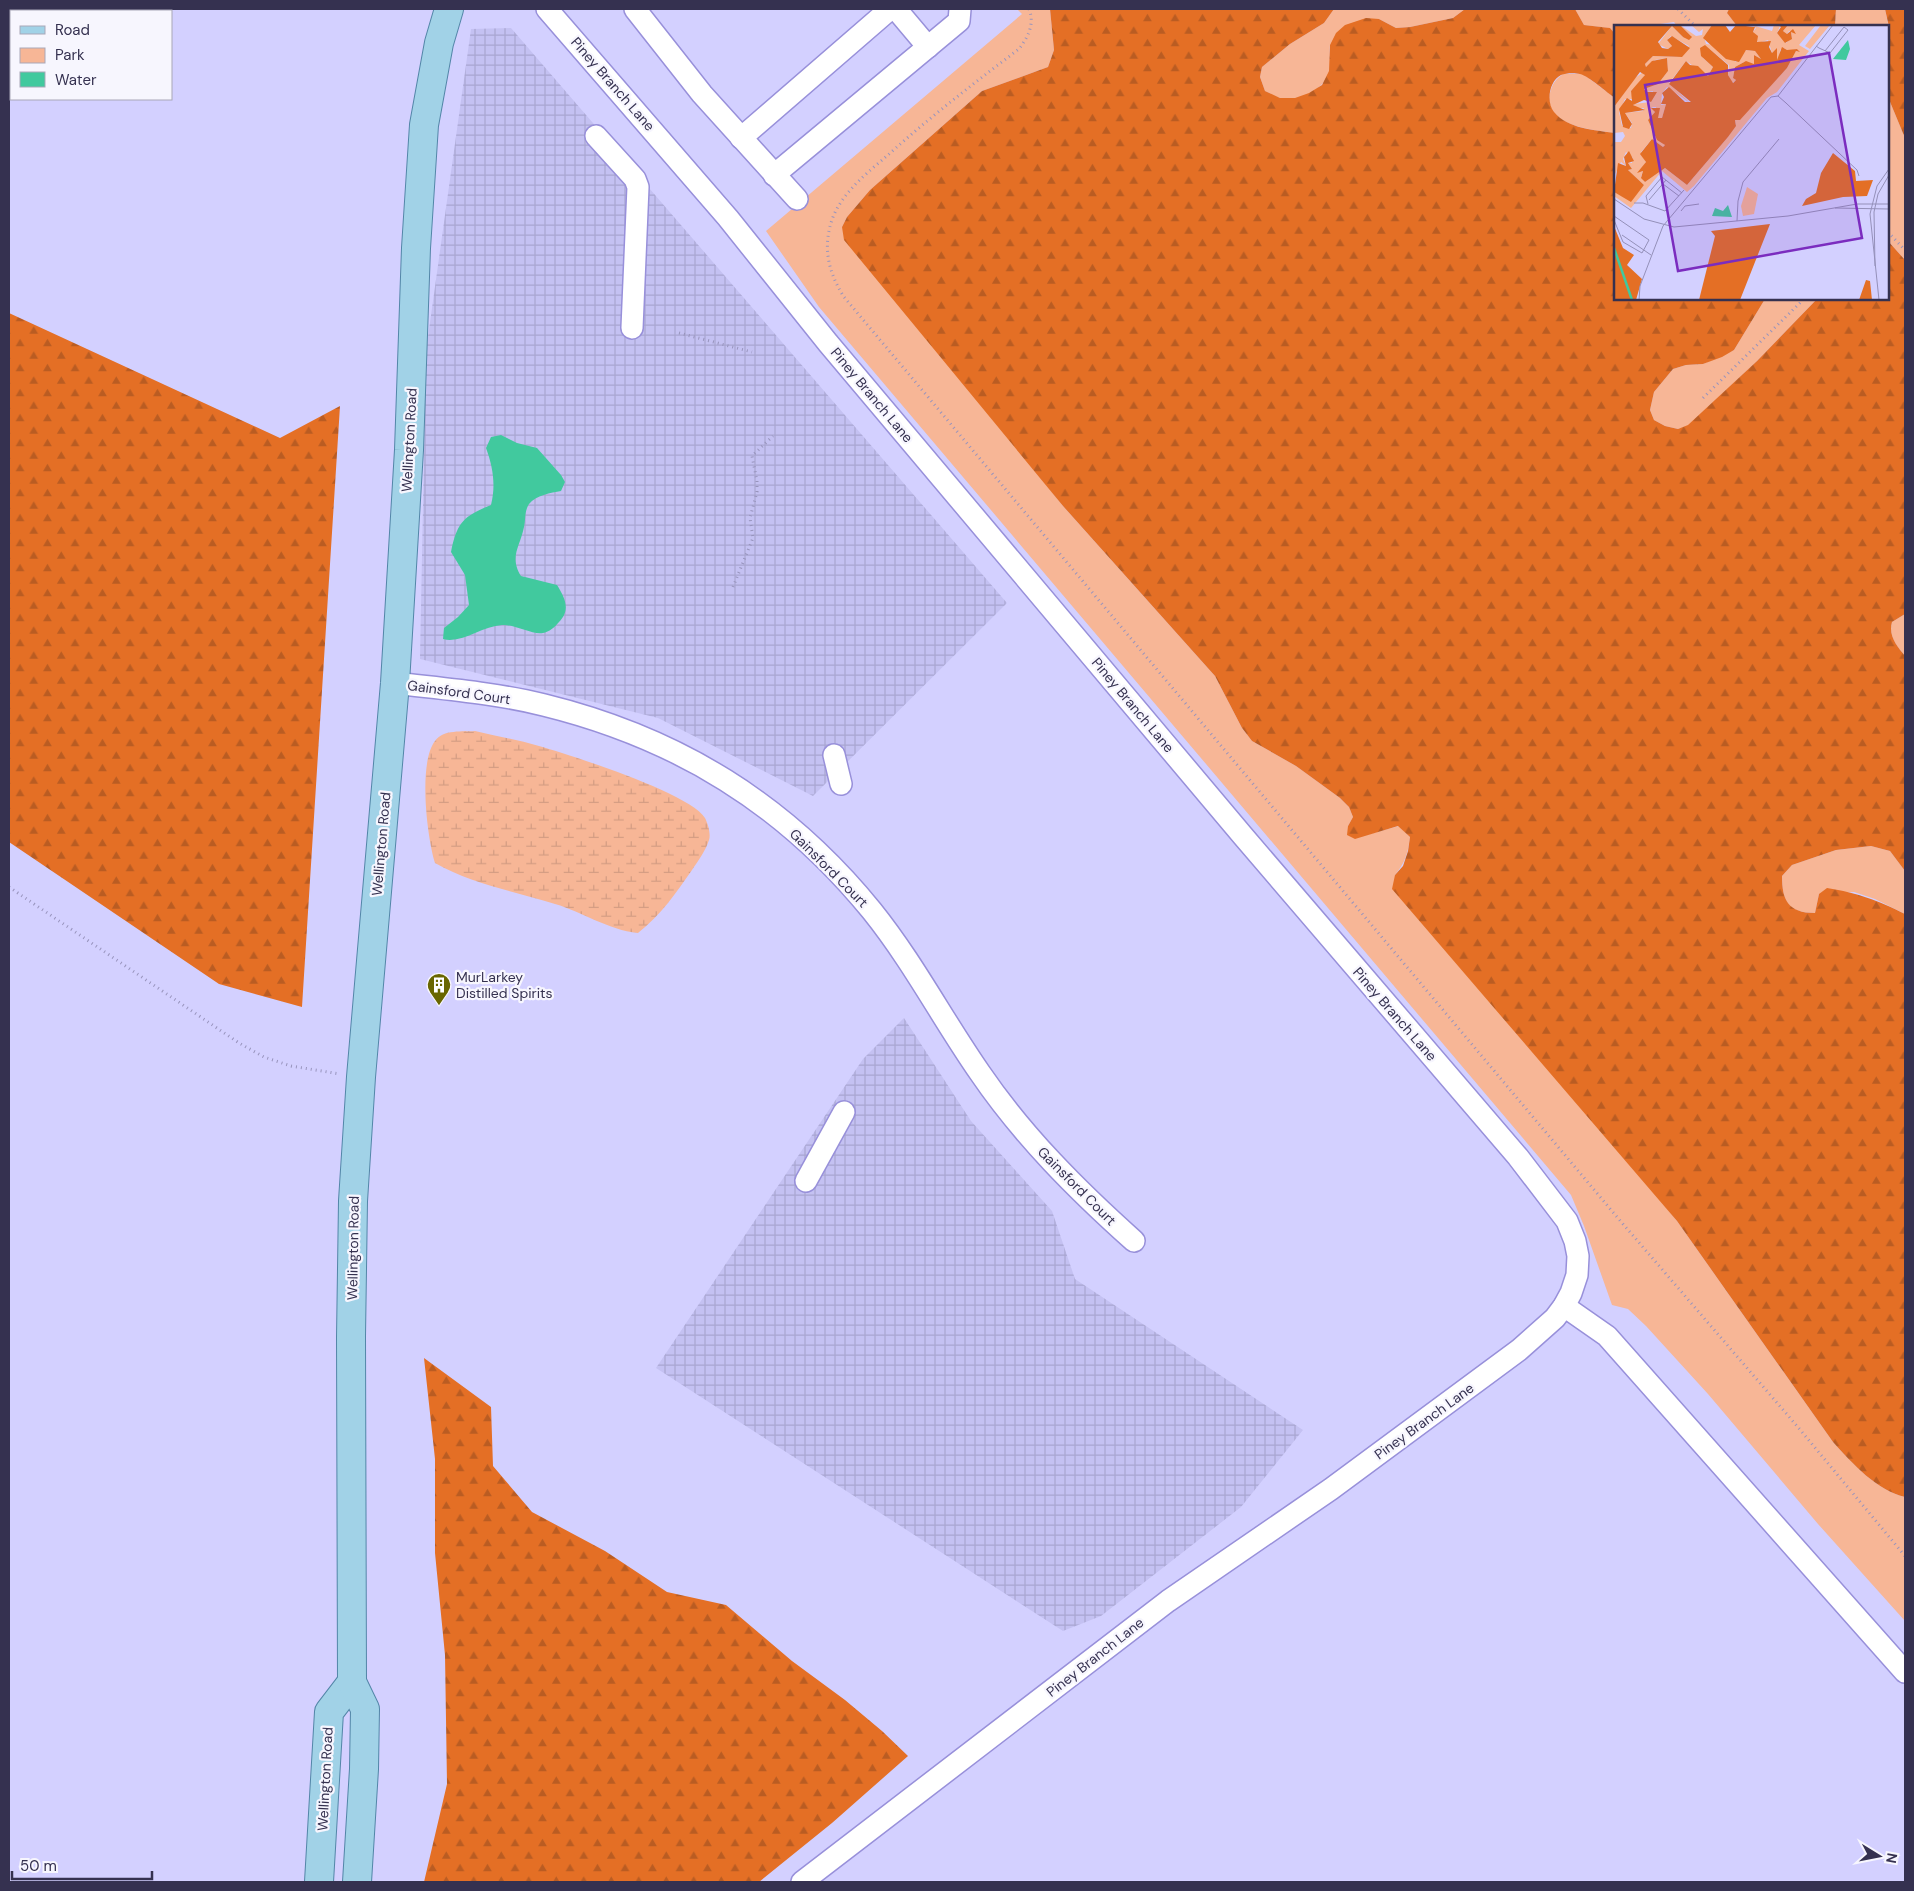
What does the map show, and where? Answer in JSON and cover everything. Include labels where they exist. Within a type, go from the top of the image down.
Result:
[{"type":"main road","name":"Wellington Road","points":[[357,1882],[364,1768],[365,1709],[352,1682],[351,1355],[353,1201],[361,1077],[395,683],[409,450],[416,248],[424,125],[439,43],[449,9]]},
{"type":"main road","name":"Wellington Road","points":[[319,1882],[329,1712],[352,1682]]},
{"type":"street","name":"Piney Branch Lane","points":[[548,9],[728,218],[828,343],[1243,836],[1518,1156],[1567,1221],[1578,1256],[1577,1275],[1564,1306],[1555,1318],[1519,1350],[1331,1489],[1168,1601],[802,1882]]},
{"type":"street","points":[[635,9],[702,94],[796,199]]},
{"type":"street","points":[[741,138],[890,9]]},
{"type":"street","points":[[896,9],[928,46]]},
{"type":"street","points":[[774,175],[959,21],[960,9]]},
{"type":"street","points":[[596,136],[636,179],[638,187],[632,328]]},
{"type":"street","name":"Gainsford Court","points":[[395,683],[491,695],[544,705],[603,722],[665,747],[710,769],[770,810],[811,846],[873,912],[911,965],[979,1072],[1010,1113],[1055,1166],[1134,1241]]},
{"type":"street","points":[[834,754],[841,784]]},
{"type":"street","points":[[806,1181],[844,1112]]},
{"type":"street","points":[[1564,1306],[1607,1336],[1905,1672]]},
{"type":"path","points":[[1029,9],[1031,26],[1027,39],[1019,49],[911,134],[866,175],[843,200],[829,230],[826,249],[829,267],[836,284],[844,297],[1192,712],[1905,1556]]},
{"type":"path","points":[[1678,9],[1693,25]]},
{"type":"path","points":[[1889,233],[1905,250]]},
{"type":"path","points":[[1703,398],[1803,300]]},
{"type":"path","points":[[679,334],[752,352]]},
{"type":"path","points":[[733,586],[752,538],[750,518],[757,492],[757,481],[752,456],[773,436]]},
{"type":"path","points":[[9,887],[239,1043],[264,1056],[291,1066],[361,1077]]},
{"type":"shaded area","points":[[511,28],[1007,603],[813,796],[658,718],[420,659],[426,351],[471,29]]},
{"type":"shaded area","points":[[904,1018],[971,1121],[1052,1211],[1075,1279],[1303,1430],[1241,1507],[1101,1616],[1063,1631],[656,1368],[863,1059]]},
{"type":"green space","points":[[1017,9],[1050,9],[1054,50],[1048,67],[982,91],[870,190],[847,217],[842,227],[1063,506],[1215,676],[1242,728],[1252,741],[1296,766],[1340,798],[1349,807],[1353,817],[1348,826],[1355,838],[1399,826],[1410,837],[1406,858],[1395,875],[1677,1221],[1833,1442],[1857,1467],[1884,1489],[1905,1497],[1905,1621],[1818,1524],[1708,1394],[1646,1326],[1628,1309],[1612,1305],[1571,1195],[819,307],[766,231],[1022,14]]},
{"type":"green space","points":[[1050,9],[1334,9],[1324,23],[1290,44],[1262,67],[1260,77],[1265,91],[1280,98],[1295,98],[1309,93],[1322,85],[1329,71],[1330,45],[1336,33],[1345,25],[1366,18],[1379,19],[1396,28],[1453,18],[1465,9],[1575,9],[1584,25],[1610,28],[1614,33],[1614,97],[1588,78],[1573,73],[1563,74],[1557,78],[1551,87],[1550,103],[1554,112],[1567,122],[1582,128],[1614,133],[1614,300],[1764,300],[1734,350],[1703,364],[1686,365],[1673,369],[1654,392],[1650,410],[1654,420],[1665,426],[1678,429],[1688,425],[1757,361],[1816,300],[1889,300],[1889,242],[1905,260],[1905,614],[1892,622],[1891,632],[1905,656],[1905,871],[1890,851],[1871,846],[1836,850],[1792,865],[1782,876],[1782,884],[1788,904],[1798,911],[1815,913],[1819,894],[1827,888],[1867,898],[1905,914],[1905,1497],[1884,1489],[1857,1467],[1833,1442],[1677,1221],[1392,889],[1395,875],[1403,866],[1410,837],[1398,826],[1355,839],[1347,835],[1348,826],[1353,817],[1349,807],[1340,798],[1296,766],[1252,741],[1242,728],[1215,676],[1063,506],[844,240],[842,227],[847,217],[870,190],[982,91],[1048,67],[1054,50]]},
{"type":"green space","points":[[1334,9],[1465,9],[1453,18],[1410,27],[1396,28],[1379,19],[1330,45],[1329,73],[1316,90],[1294,99],[1278,97],[1265,91],[1260,77],[1262,67],[1290,44],[1324,23]]},
{"type":"green space","points":[[1575,9],[1729,9],[1727,13],[1736,25],[1676,25],[1674,22],[1659,25],[1614,25],[1614,33],[1609,28],[1584,25]]},
{"type":"green space","points":[[1729,9],[1836,9],[1835,25],[1736,25],[1727,13]]},
{"type":"green space","points":[[1836,9],[1885,9],[1888,25],[1835,25]]},
{"type":"green space","points":[[1885,9],[1905,9],[1905,138],[1889,99],[1889,25]]},
{"type":"green space","points":[[1563,74],[1583,74],[1614,97],[1614,133],[1583,128],[1562,119],[1554,113],[1550,104],[1550,93],[1558,78]]},
{"type":"green space","points":[[1889,99],[1905,138],[1905,260],[1889,242]]},
{"type":"green space","points":[[1764,300],[1816,300],[1757,361],[1688,426],[1678,429],[1665,426],[1654,420],[1650,410],[1654,392],[1673,369],[1686,365],[1703,364],[1734,350]]},
{"type":"green space","points":[[9,313],[280,438],[340,406],[302,1007],[219,984],[9,842]]},
{"type":"green space","points":[[1905,614],[1905,656],[1892,636],[1891,627],[1892,622]]},
{"type":"green space","points":[[475,731],[539,746],[628,776],[677,797],[695,808],[705,818],[710,835],[704,852],[661,911],[638,933],[606,925],[565,907],[464,876],[435,863],[429,836],[425,782],[430,751],[435,741],[443,735],[453,732]]},
{"type":"green space","points":[[1871,846],[1890,851],[1905,871],[1905,914],[1875,899],[1854,892],[1819,894],[1815,913],[1798,911],[1788,904],[1783,892],[1782,876],[1792,865],[1836,850]]},
{"type":"green space","points":[[424,1358],[491,1407],[493,1466],[532,1512],[605,1551],[667,1592],[726,1605],[792,1661],[845,1700],[908,1756],[832,1823],[759,1882],[424,1882],[447,1784],[445,1655],[435,1553],[435,1459]]},
{"type":"water","points":[[501,435],[517,443],[537,448],[565,482],[561,491],[540,496],[529,504],[516,552],[516,563],[521,576],[557,585],[566,604],[565,613],[556,626],[543,633],[502,625],[487,628],[457,639],[443,639],[444,628],[469,605],[465,575],[451,552],[453,542],[463,521],[491,505],[493,476],[486,448],[491,437]]},
{"type":"place","name":"MurLarkey Distilled Spirits","points":[[439,1006]]}]
